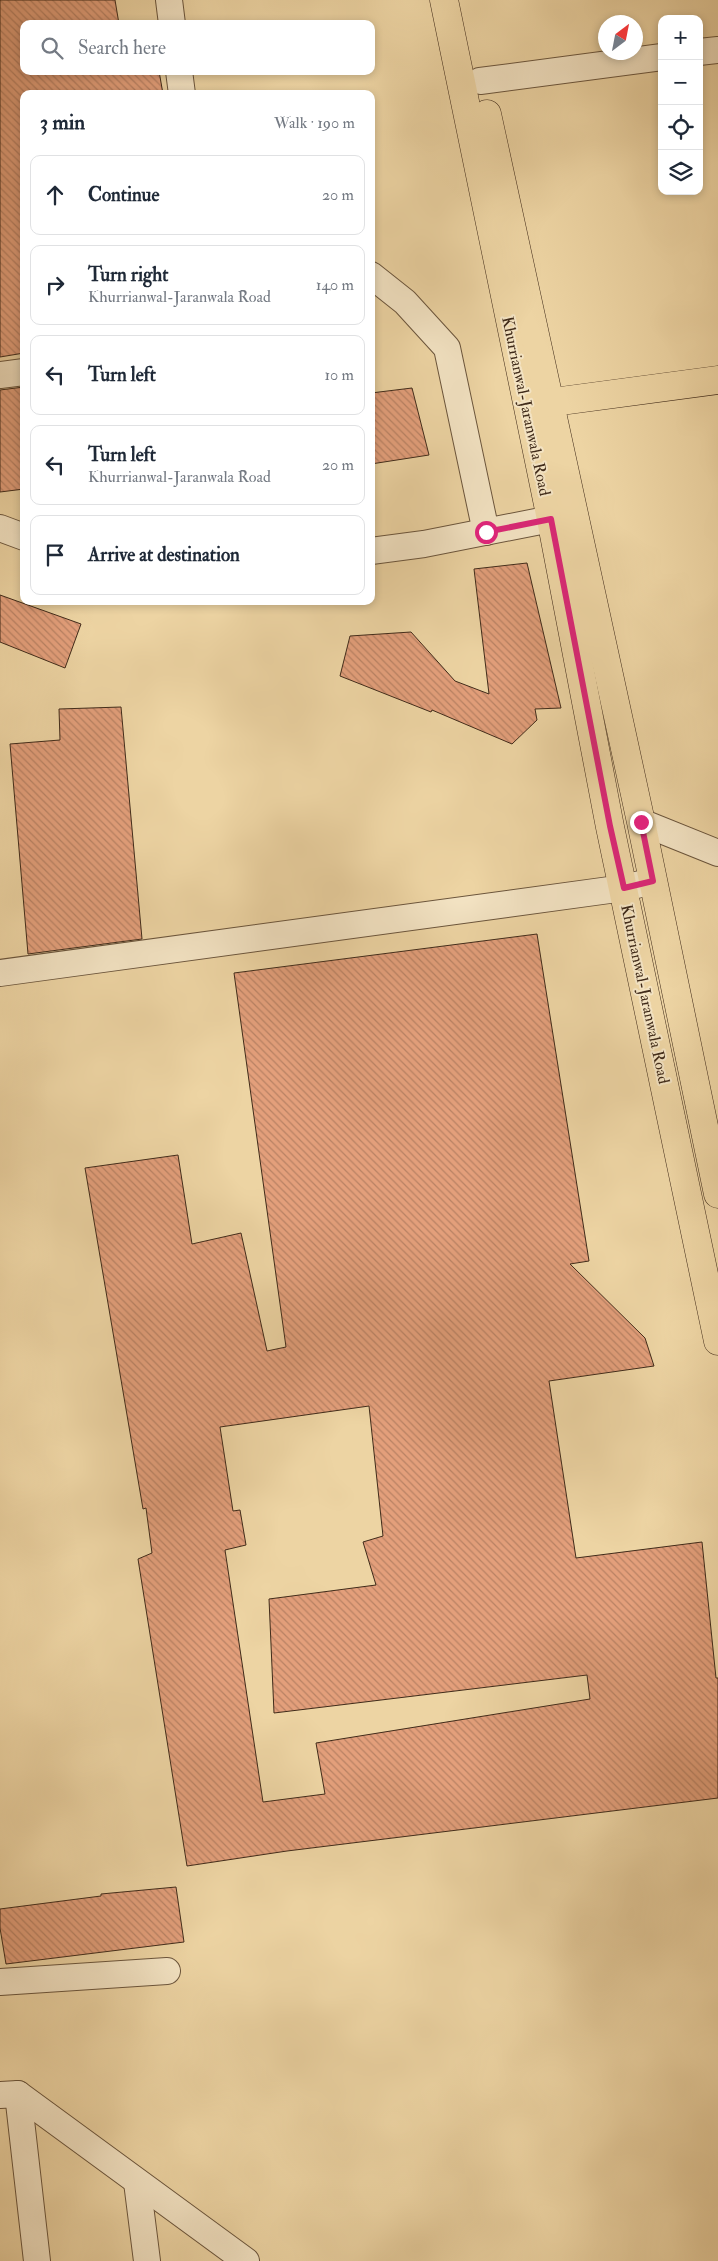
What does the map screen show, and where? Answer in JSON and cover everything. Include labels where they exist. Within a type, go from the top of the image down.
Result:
[{"type":"main road","name":"Khurrianwal-Jaranwala Road","points":[[444,0],[538,404],[641,822],[718,1194]]},
{"type":"main road","name":"Khurrianwal-Jaranwala Road","points":[[462,0],[480,82],[538,404],[551,519],[608,817],[718,1340]]},
{"type":"main road","points":[[538,404],[718,380]]},
{"type":"street","points":[[168,0],[171,20]]},
{"type":"street","points":[[703,52],[718,50]]},
{"type":"street","points":[[480,82],[658,58]]},
{"type":"street","points":[[180,75],[181,90]]},
{"type":"street","points":[[375,278],[404,302],[447,348],[486,532]]},
{"type":"street","points":[[0,375],[20,372]]},
{"type":"street","points":[[375,550],[424,544],[551,519]]},
{"type":"street","points":[[0,528],[20,536]]},
{"type":"street","points":[[641,822],[718,852]]},
{"type":"street","points":[[0,973],[624,888],[653,881]]},
{"type":"street","points":[[0,1982],[167,1971]]},
{"type":"street","points":[[9,2094],[137,2182],[246,2261]]},
{"type":"street","points":[[9,2094],[37,2261]]},
{"type":"street","points":[[137,2182],[147,2261]]},
{"type":"building","points":[[0,0],[115,0],[118,20],[20,20],[20,75],[160,75],[162,90],[20,90],[20,354],[0,357]]},
{"type":"building","points":[[20,388],[20,490],[0,492],[0,390]]},
{"type":"building","points":[[412,388],[429,455],[375,463],[375,393]]},
{"type":"building","points":[[527,563],[561,708],[535,709],[537,720],[512,744],[432,710],[431,712],[340,676],[350,636],[411,632],[455,681],[489,694],[474,569]]},
{"type":"building","points":[[0,595],[20,602],[20,605],[28,605],[81,624],[65,668],[0,642]]},
{"type":"building","points":[[121,707],[142,939],[28,954],[10,744],[60,740],[59,709]]},
{"type":"building","points":[[537,934],[589,1261],[570,1264],[645,1338],[654,1366],[549,1381],[576,1558],[702,1542],[716,1678],[718,1678],[718,1798],[287,1851],[187,1866],[138,1559],[152,1553],[146,1508],[143,1509],[85,1168],[178,1155],[192,1244],[241,1233],[267,1351],[286,1347],[234,973]],"holes":[[[369,1406],[383,1536],[363,1542],[376,1585],[269,1599],[274,1713],[587,1675],[590,1699],[316,1743],[325,1794],[263,1802],[225,1550],[246,1545],[240,1510],[233,1511],[220,1427]]]},
{"type":"building","points":[[176,1887],[184,1942],[6,1964],[0,1928],[0,1909],[101,1896],[101,1894]]},
{"type":"route","points":[[486,532],[551,519],[610,826],[624,888],[653,881],[641,822]]}]
